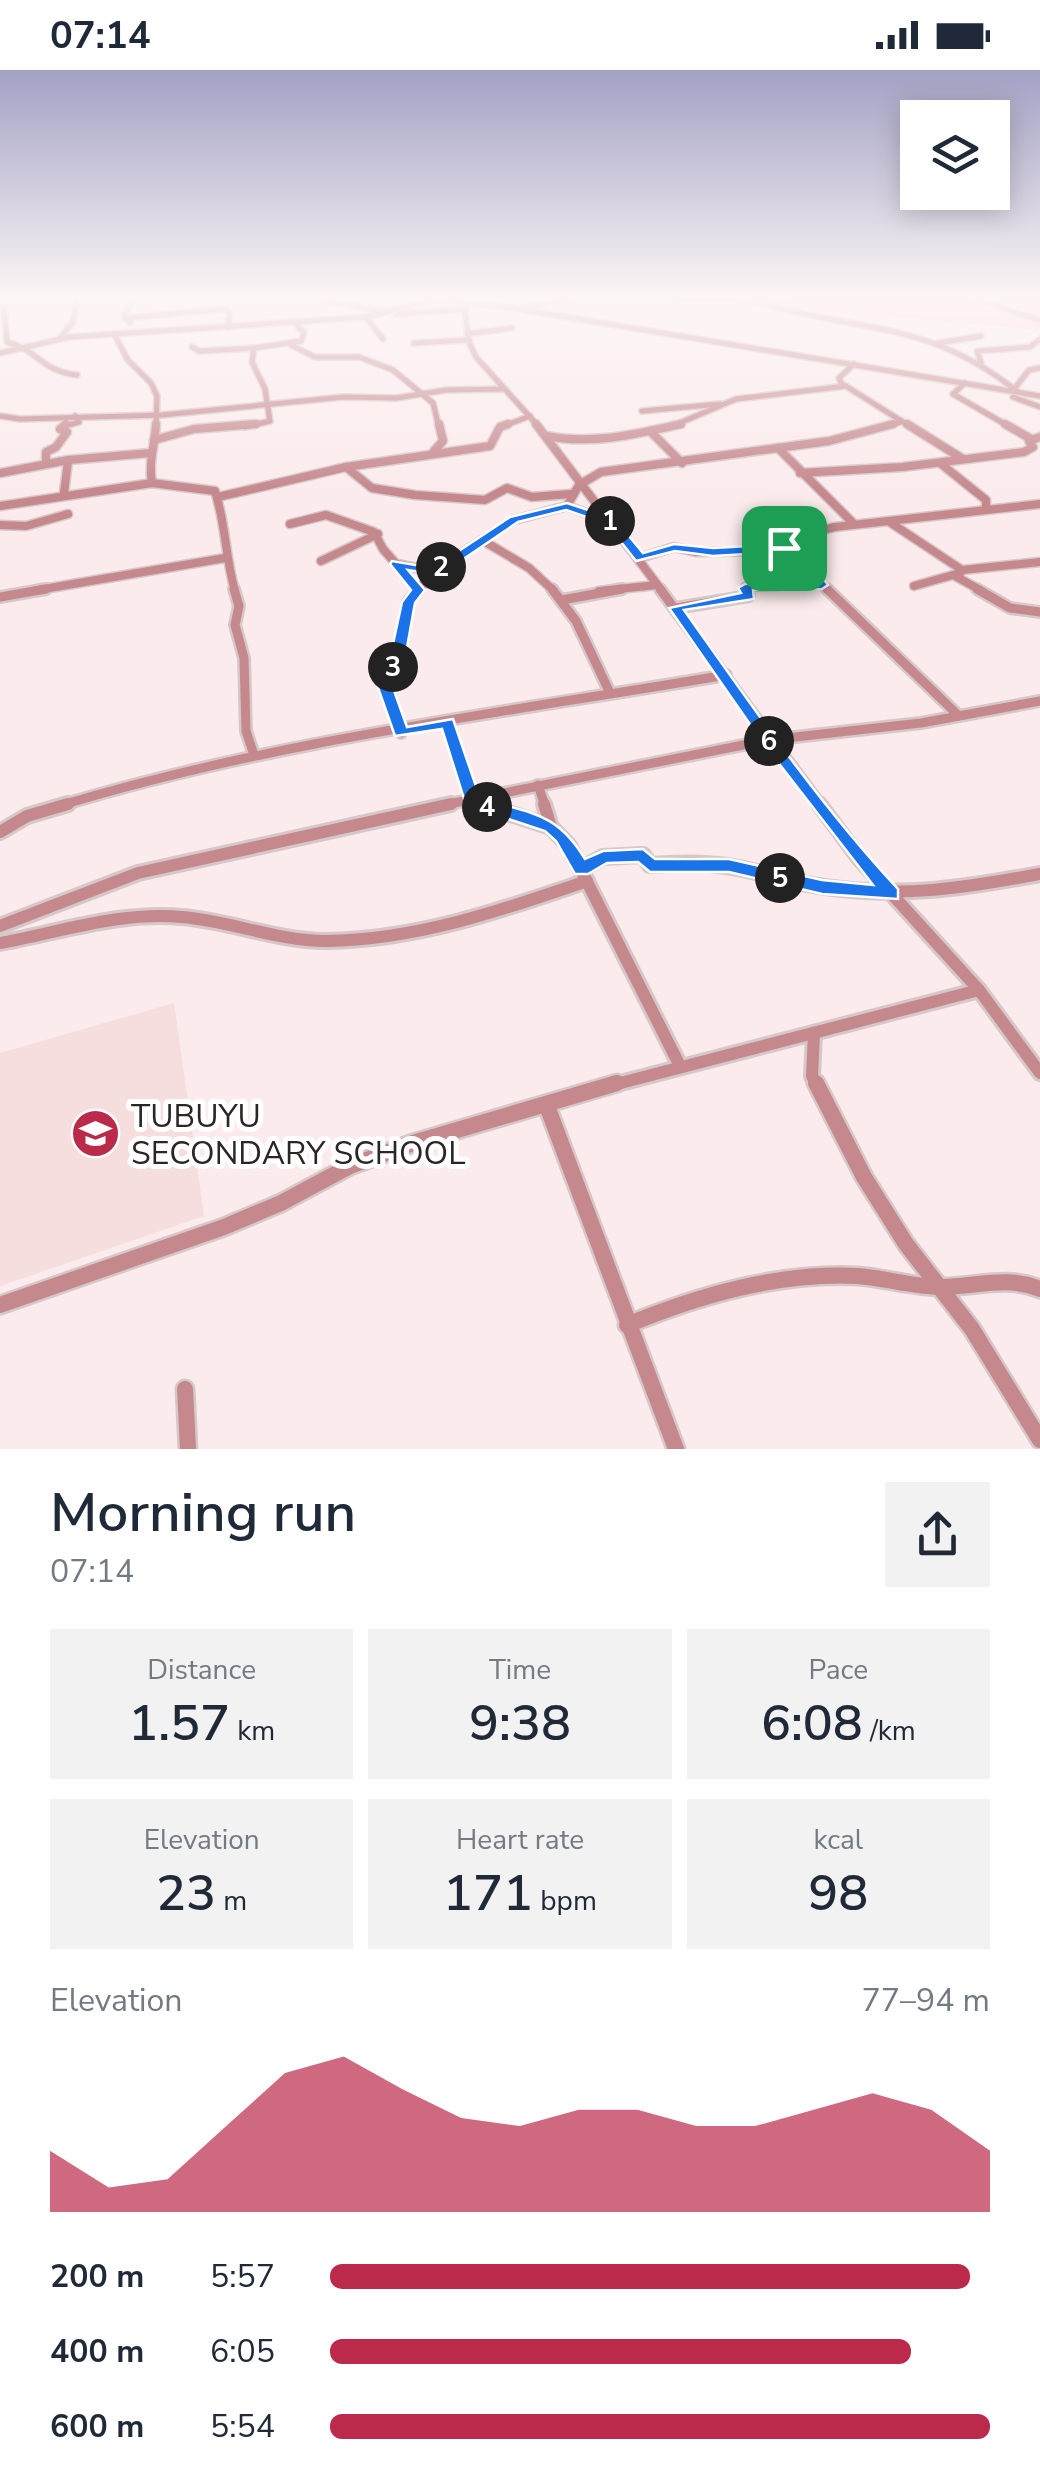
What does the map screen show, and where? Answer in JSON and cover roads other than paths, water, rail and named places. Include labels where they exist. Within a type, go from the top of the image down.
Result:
[{"type":"street","points":[[40,363],[48,371],[78,375]]},
{"type":"street","points":[[131,363],[155,388],[159,402],[150,453],[152,483]]},
{"type":"street","points":[[154,440],[194,429],[271,420],[265,406],[266,395],[251,363]]},
{"type":"street","points":[[380,363],[433,403],[444,441],[434,451]]},
{"type":"street","points":[[486,363],[640,558],[726,675],[768,740],[859,858],[978,990],[1040,1073]]},
{"type":"street","points":[[850,363],[1040,396]]},
{"type":"street","points":[[981,363],[1016,390]]},
{"type":"street","points":[[854,364],[838,379],[964,460]]},
{"type":"street","points":[[1016,390],[1029,370],[1040,368]]},
{"type":"street","points":[[800,473],[940,463],[1028,451],[1033,447],[1037,440],[953,394],[966,383]]},
{"type":"street","points":[[642,411],[846,386]]},
{"type":"street","points":[[0,416],[20,419],[154,415],[343,397],[424,397],[446,390],[504,389]]},
{"type":"street","points":[[1007,396],[1040,406]]},
{"type":"street","points":[[547,436],[569,440],[650,431],[686,423],[721,404]]},
{"type":"street","points":[[46,464],[46,452],[56,447],[67,432],[60,429],[61,425],[78,422],[75,415]]},
{"type":"street","points":[[218,498],[346,467],[434,451],[491,446],[500,427],[530,416]]},
{"type":"street","points":[[567,506],[570,494],[580,482],[617,468],[682,463],[836,440],[901,422]]},
{"type":"street","points":[[650,431],[682,463]]},
{"type":"street","points":[[778,448],[854,524]]},
{"type":"street","points":[[0,473],[68,460],[150,453]]},
{"type":"street","points":[[0,506],[59,498],[64,493],[68,460]]},
{"type":"street","points":[[940,463],[986,500],[986,508]]},
{"type":"street","points":[[346,467],[373,488],[450,499],[485,500],[507,488],[532,497],[570,494]]},
{"type":"street","points":[[64,493],[152,483],[175,488],[207,487],[218,498],[226,526],[222,538],[225,558],[239,606],[235,625],[244,658],[245,719],[254,755]]},
{"type":"street","points":[[784,548],[788,540],[799,534],[854,524],[1040,504]]},
{"type":"street","points":[[401,733],[384,682],[398,653],[408,602],[418,590],[436,572],[482,540],[530,513],[567,506],[611,521]]},
{"type":"street","points":[[926,508],[942,516]]},
{"type":"street","points":[[0,524],[26,526],[68,514]]},
{"type":"street","points":[[290,524],[326,515],[378,534]]},
{"type":"street","points":[[891,523],[966,570]]},
{"type":"street","points":[[321,561],[378,534]]},
{"type":"street","points":[[378,534],[382,546],[418,590]]},
{"type":"street","points":[[482,540],[521,558],[562,600],[598,662],[610,693]]},
{"type":"street","points":[[640,558],[674,547],[713,552],[784,548],[959,716]]},
{"type":"street","points":[[0,596],[225,558]]},
{"type":"street","points":[[914,586],[966,570],[1040,562]]},
{"type":"street","points":[[396,564],[436,572]]},
{"type":"street","points":[[954,576],[1010,608],[1040,612]]},
{"type":"street","points":[[562,600],[587,591],[618,592],[657,585]]},
{"type":"street","points":[[676,608],[749,596],[745,588],[758,585],[822,585]]},
{"type":"street","points":[[0,832],[27,816],[159,776],[254,755],[726,675]]},
{"type":"street","points":[[0,926],[138,873],[365,821],[768,740],[959,716],[1040,701]]},
{"type":"street","points":[[1016,706],[1040,713]]},
{"type":"street","points":[[448,723],[472,801]]},
{"type":"street","points":[[538,785],[551,827]]},
{"type":"street","points":[[472,801],[551,827],[563,837],[680,1066]]},
{"type":"street","points":[[0,944],[114,920],[160,916],[302,940],[343,940],[438,928],[584,875],[603,857],[643,855],[650,865],[729,866],[822,887],[892,894],[942,892],[1040,874]]},
{"type":"street","points":[[0,1305],[224,1227],[388,1152],[680,1066],[978,990]]},
{"type":"street","points":[[814,1033],[811,1070],[822,1098],[886,1215],[990,1355],[1040,1440]]},
{"type":"street","points":[[547,1106],[676,1449]]},
{"type":"street","points":[[627,1325],[664,1309],[746,1286],[859,1276],[941,1288],[1010,1280],[1040,1289]]},
{"type":"street","points":[[185,1388],[188,1449]]},
{"type":"place","name":"TUBUYU SECONDARY SCHOOL","points":[[96,1134]]}]
